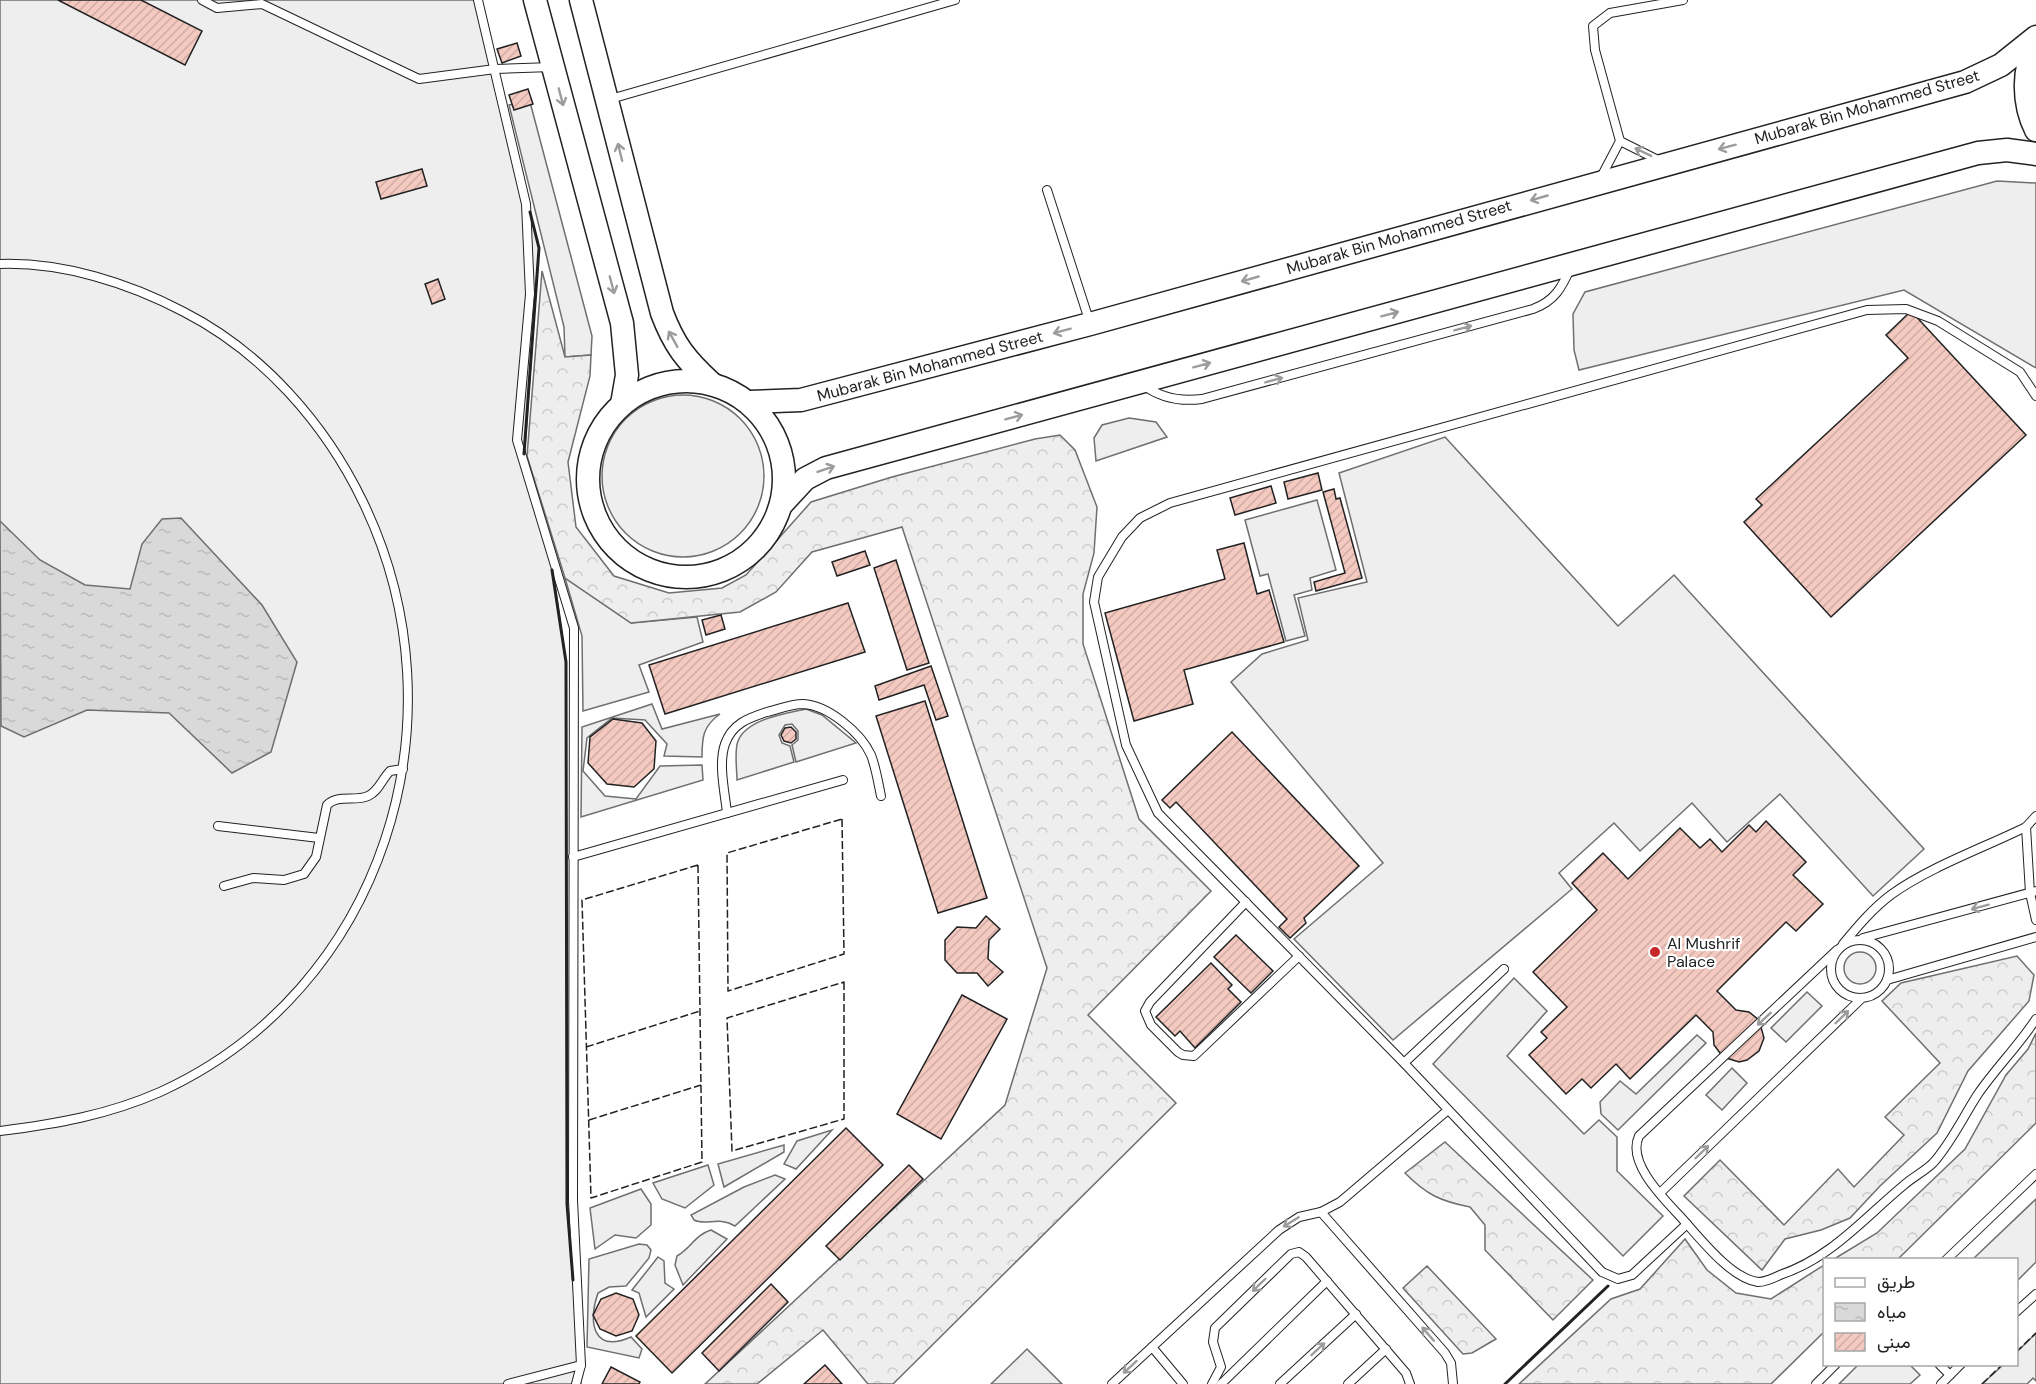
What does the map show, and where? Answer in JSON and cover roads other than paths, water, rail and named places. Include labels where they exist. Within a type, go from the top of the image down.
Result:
[{"type":"street","points":[[535,0],[622,323],[627,375],[622,404]]},
{"type":"street","points":[[581,0],[665,322],[677,347],[711,383]]},
{"type":"street","name":"Mubarak Bin Mohammed Street","points":[[749,402],[775,403],[801,400],[1090,324],[1965,82],[2001,65],[2036,37]]},
{"type":"street","points":[[2036,42],[2028,63],[2025,91],[2031,119],[2036,130]]},
{"type":"street","points":[[782,505],[785,477],[780,448],[768,423],[749,402],[711,383],[679,381],[669,383],[649,388],[622,404],[601,430],[590,462],[589,495],[600,527],[620,553],[648,571],[681,578],[714,574],[744,559],[767,535],[782,505],[805,479],[826,468],[1978,153],[2007,150],[2036,154]]},
{"type":"lane","points":[[202,0],[217,8],[261,2],[419,79],[495,69],[553,67]]},
{"type":"lane","points":[[478,0],[526,204],[530,294],[517,440],[574,628],[573,1200],[581,1365],[576,1384]]},
{"type":"lane","points":[[607,100],[956,0]]},
{"type":"lane","points":[[1598,182],[1620,141],[1595,50],[1593,26],[1610,13],[1683,0]]},
{"type":"lane","points":[[1620,141],[1666,163]]},
{"type":"lane","points":[[1047,190],[1090,324]]},
{"type":"lane","points":[[0,264],[47,267],[78,273],[110,281],[169,304],[225,335],[273,378],[311,420],[357,489],[378,538],[395,591],[406,675],[406,734],[403,769],[388,837],[365,894],[315,971],[269,1019],[190,1076],[134,1103],[79,1120],[0,1131]]},
{"type":"lane","points":[[1139,382],[1162,396],[1189,401],[1202,399],[1533,309],[1552,300],[1573,264]]},
{"type":"lane","points":[[1687,1224],[1632,1275],[1618,1279],[1602,1272],[1404,1063],[1158,813],[1126,745],[1094,602],[1098,577],[1122,537],[1140,518],[1170,503],[1867,310],[1906,309],[1938,321],[2020,372],[2036,396]]},
{"type":"lane","points":[[727,813],[722,757],[728,737],[742,722],[751,717],[791,705],[802,704],[822,708],[855,734],[869,753],[881,796]]},
{"type":"lane","points":[[224,886],[253,878],[284,879],[304,874],[316,856],[325,810],[330,802],[366,797],[378,788],[390,771],[403,769]]},
{"type":"lane","points":[[573,857],[843,780]]},
{"type":"lane","points":[[2036,816],[2026,827],[1912,882],[1874,909],[1840,947],[1639,1136],[1635,1144],[1636,1156],[1660,1193],[1687,1224],[1742,1278],[1761,1282],[1791,1271],[1824,1253],[1858,1229],[1904,1185],[1932,1164],[1948,1144],[2002,1061],[2024,1037],[2036,1018]]},
{"type":"lane","points":[[218,826],[319,838]]},
{"type":"lane","points":[[2026,827],[2036,920]]},
{"type":"lane","points":[[1862,998],[1843,993],[1832,978],[1832,959],[1840,947],[1859,939],[2033,892]]},
{"type":"lane","points":[[1246,902],[1150,1002],[1145,1011],[1151,1025],[1178,1052],[1188,1057],[1194,1056],[1299,956]]},
{"type":"lane","points":[[1887,980],[2036,937]]},
{"type":"lane","points":[[1660,1193],[1862,998],[1877,993],[1887,980],[1889,963],[1882,949],[1867,940],[1859,939]]},
{"type":"lane","points":[[1404,1063],[1504,969]]},
{"type":"lane","points":[[1112,1384],[1288,1223],[1299,1217],[1321,1212],[1340,1202],[1448,1110]]},
{"type":"lane","points":[[1948,1258],[2036,1174]]},
{"type":"lane","points":[[1321,1212],[1445,1353],[1451,1363],[1453,1384]]},
{"type":"lane","points":[[1206,1384],[1211,1384],[1221,1367],[1213,1342],[1215,1328],[1291,1254],[1304,1254],[1409,1377],[1410,1384]]},
{"type":"lane","points":[[1221,1384],[1327,1281]]},
{"type":"lane","points":[[2018,1310],[2036,1294]]},
{"type":"lane","points":[[1280,1384],[1356,1314]]},
{"type":"lane","points":[[1152,1347],[1183,1384]]},
{"type":"lane","points":[[1348,1384],[1386,1349]]},
{"type":"lane","points":[[508,1384],[581,1365]]},
{"type":"lane","points":[[1816,1384],[1835,1366]]},
{"type":"lane","points":[[1940,1366],[1950,1376]]},
{"type":"lane","points":[[1941,1384],[1960,1366]]},
{"type":"water","points":[[181,518],[262,605],[297,662],[271,752],[232,773],[169,713],[87,710],[24,737],[1,726],[0,521],[40,560],[85,585],[130,589],[142,544],[162,519]]},
{"type":"place","name":"Al Mushrif Palace","points":[[1655,952]]}]
